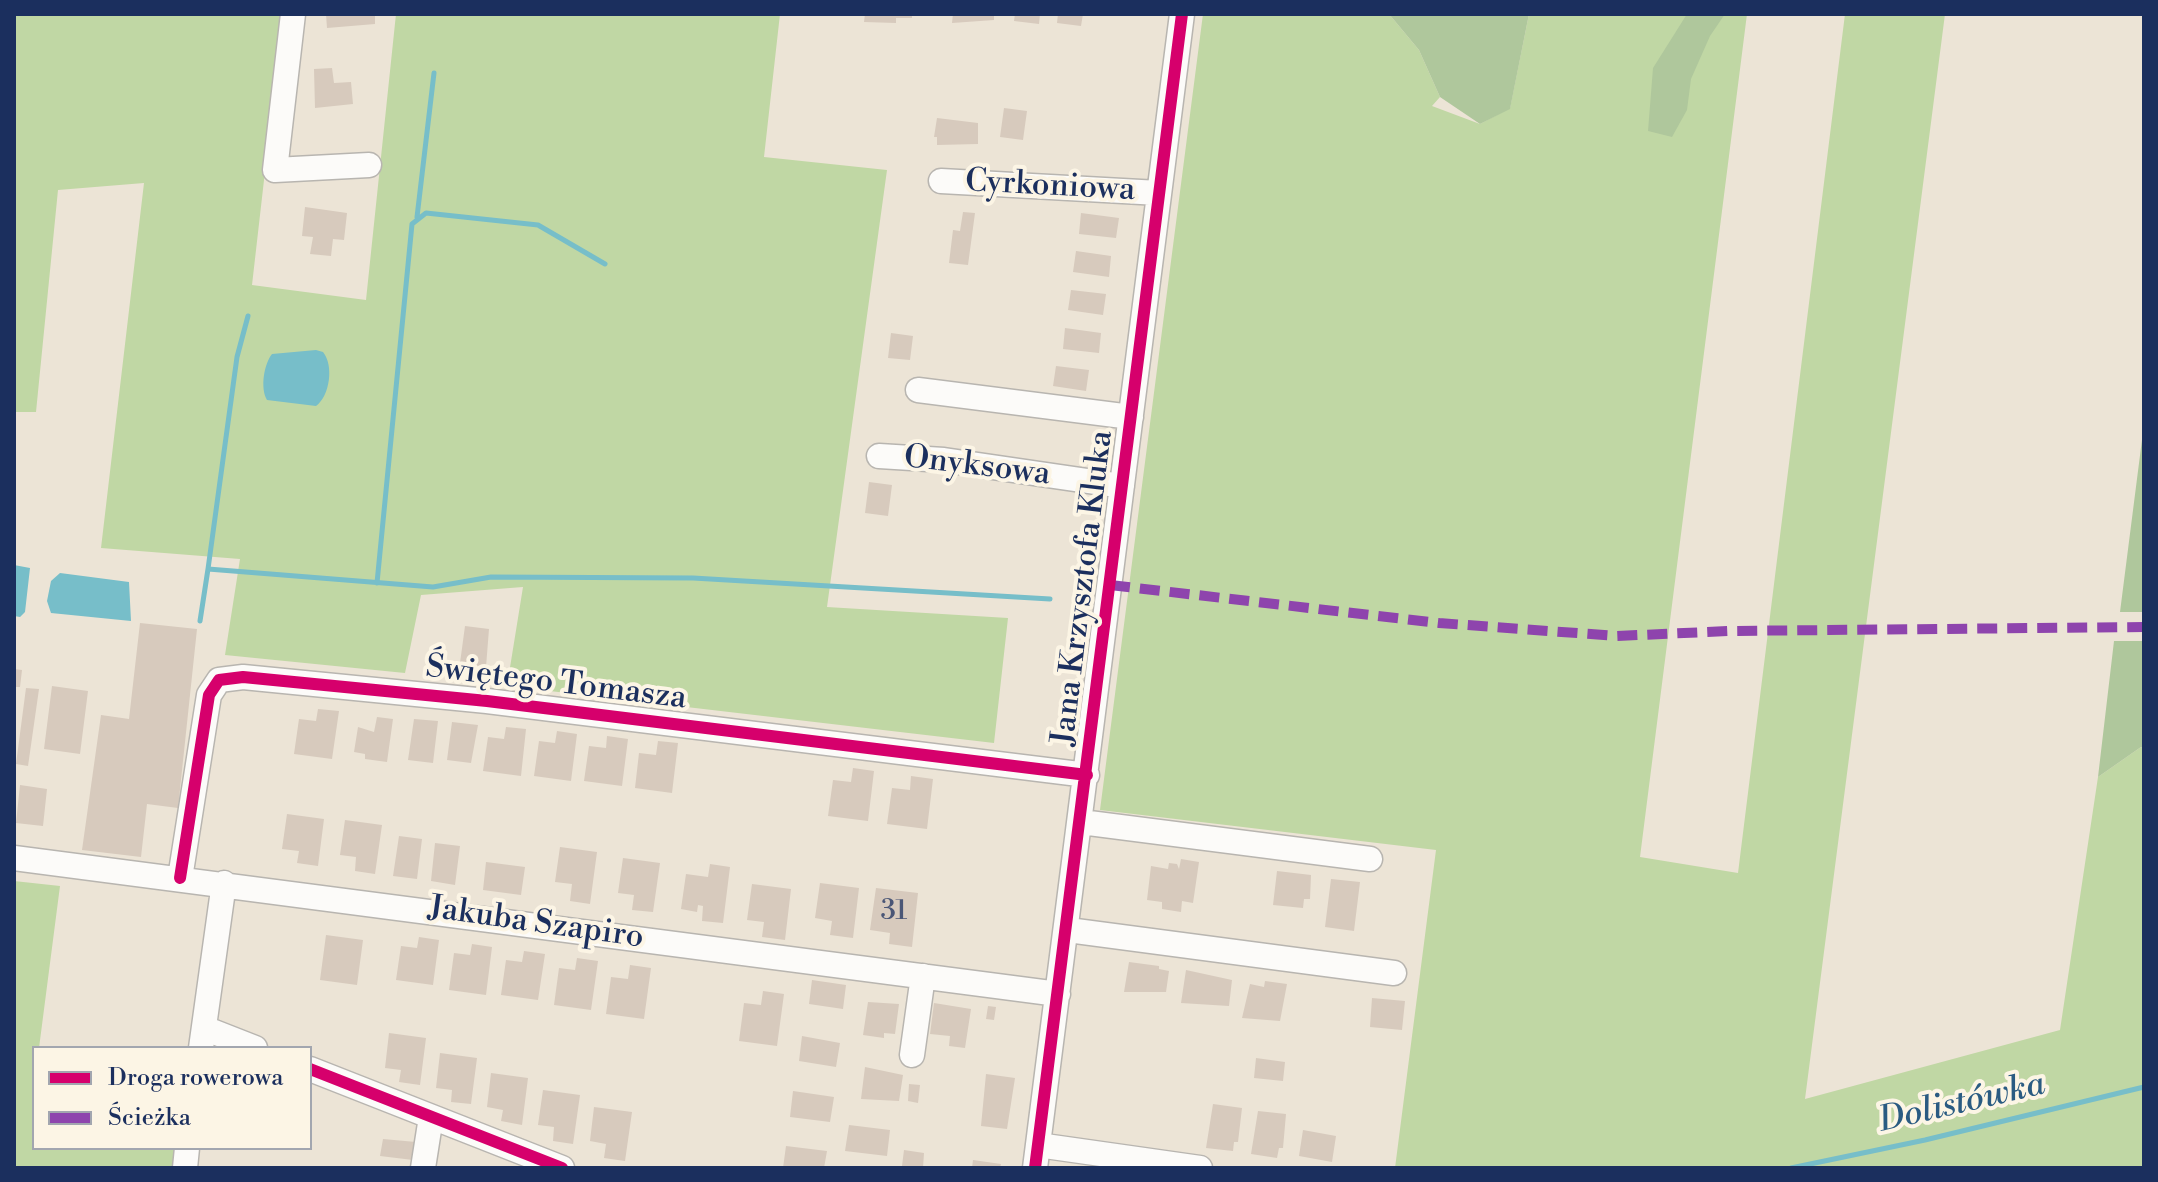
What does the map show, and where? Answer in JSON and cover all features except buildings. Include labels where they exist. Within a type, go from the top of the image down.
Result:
[{"type":"street","points":[[293,14],[275,170],[369,165]]},
{"type":"street","name":"Jana Krzysztofa Kluka","points":[[1036,1156],[1068,930],[1182,14]]},
{"type":"street","name":"Cyrkoniowa","points":[[941,181],[1159,193]]},
{"type":"street","points":[[918,390],[1131,417]]},
{"type":"street","name":"Onyksowa","points":[[879,456],[944,460],[1122,486]]},
{"type":"street","name":"Świętego Tomasza","points":[[180,878],[209,695],[219,680],[243,677],[487,701],[1087,775]]},
{"type":"street","points":[[1081,822],[1370,859]]},
{"type":"street","name":"Jakuba Szapiro","points":[[14,858],[1058,994]]},
{"type":"street","points":[[224,883],[203,1038],[245,1046]]},
{"type":"street","points":[[1068,930],[1394,973]]},
{"type":"street","points":[[912,1055],[923,976]]},
{"type":"street","points":[[312,1070],[562,1168]]},
{"type":"street","points":[[423,1168],[431,1117]]},
{"type":"street","points":[[1036,1156],[1200,1168]]},
{"type":"green space","points":[[14,14],[283,14],[252,285],[366,300],[396,14],[780,14],[764,157],[887,170],[827,607],[1008,618],[994,743],[507,686],[523,587],[421,595],[405,673],[225,655],[240,559],[101,548],[144,183],[58,190],[36,412],[14,412]]},
{"type":"green space","points":[[1203,14],[1389,14],[1419,50],[1440,97],[1432,106],[1480,124],[1510,108],[1529,14],[1747,14],[1640,857],[1738,873],[1845,14],[1945,14],[1805,1099],[2060,1030],[2098,777],[2141,747],[2144,749],[2144,1168],[1395,1168],[1436,850],[1100,810]]},
{"type":"green space","points":[[1389,14],[1529,14],[1510,109],[1480,124],[1440,97],[1419,50]]},
{"type":"green space","points":[[1687,14],[1725,14],[1710,36],[1691,79],[1687,110],[1672,137],[1648,131],[1653,68]]},
{"type":"green space","points":[[2144,424],[2144,612],[2120,612]]},
{"type":"green space","points":[[2114,641],[2144,641],[2144,749],[2141,747],[2098,777]]},
{"type":"green space","points":[[14,881],[60,886],[39,1046],[32,1046],[32,1150],[187,1150],[185,1168],[14,1168]]},
{"type":"water","points":[[323,352],[329,365],[327,388],[321,401],[316,406],[267,400],[264,376],[272,354]]},
{"type":"water","points":[[14,565],[30,568],[25,612],[20,617],[14,616]]},
{"type":"water","points":[[60,573],[129,582],[131,621],[51,613],[47,601],[51,581]]},
{"type":"waterway","points":[[417,217],[434,73]]},
{"type":"waterway","points":[[377,583],[412,224],[426,213],[538,225],[605,264]]},
{"type":"waterway","points":[[208,569],[237,357],[248,316]]},
{"type":"waterway","points":[[200,621],[208,569],[433,587],[491,577],[693,578],[1050,599]]},
{"type":"waterway","name":"Dolistówka","points":[[1791,1168],[1925,1140],[2144,1087]]},
{"type":"marked path","points":[[1110,585],[1439,623],[1617,636],[1728,631],[2144,627]]},
{"type":"cycle path","points":[[1035,1168],[1182,14]]},
{"type":"cycle path","points":[[180,878],[209,695],[219,680],[243,677],[487,701],[1087,775]]},
{"type":"cycle path","points":[[312,1070],[562,1168]]}]
